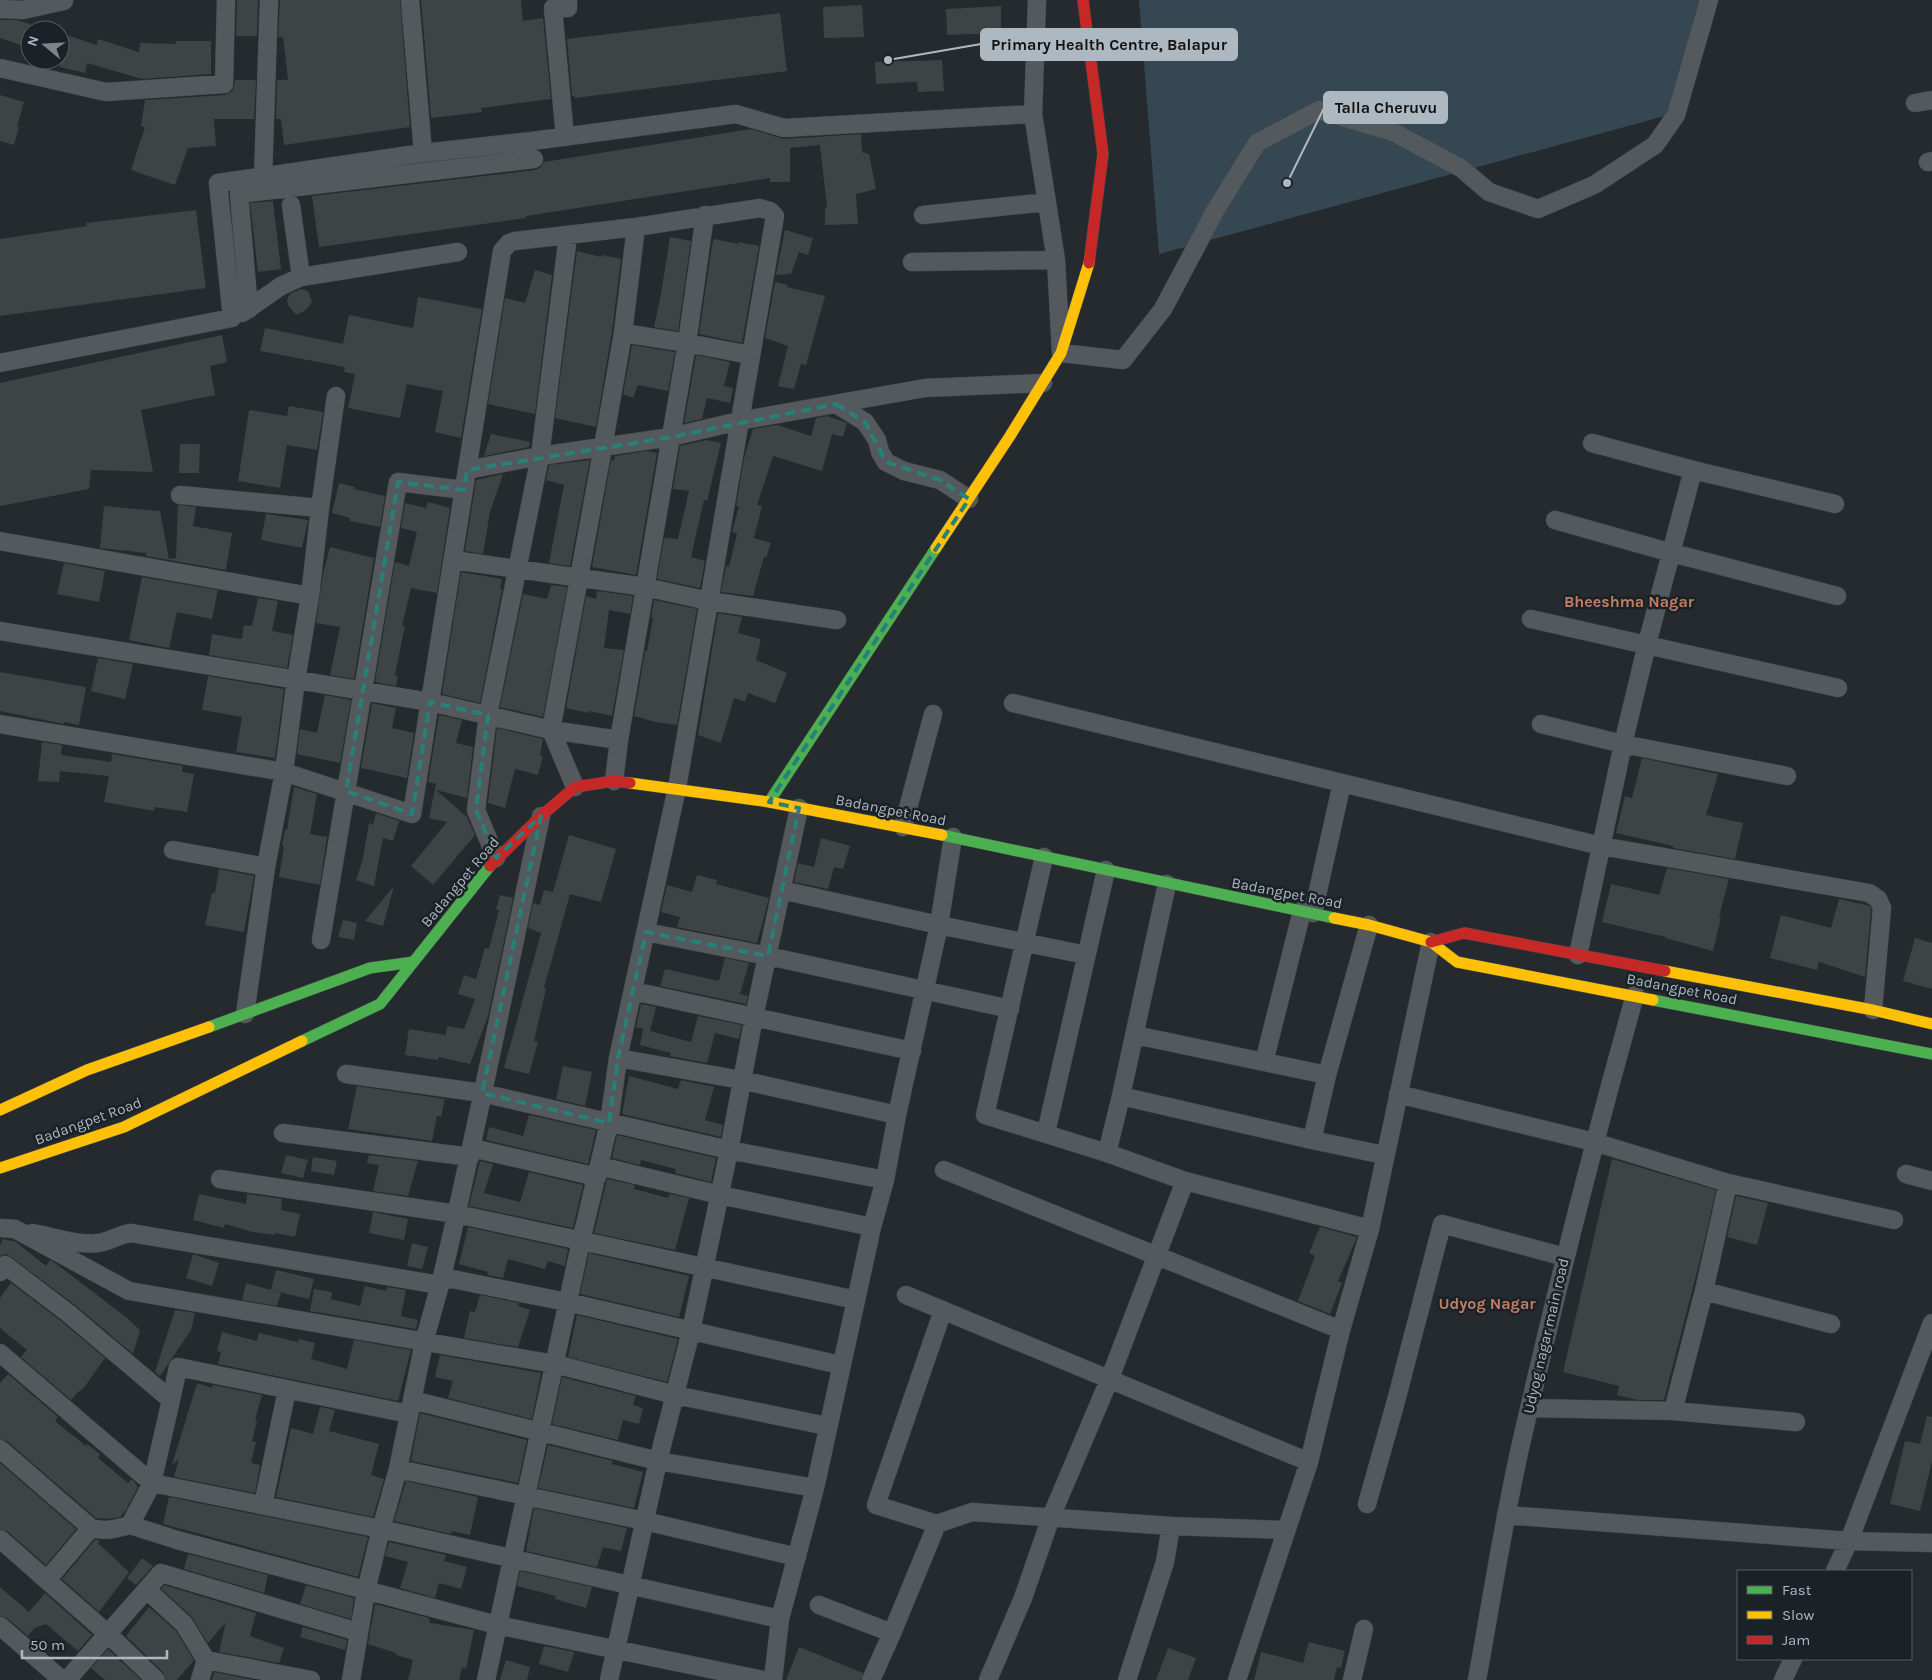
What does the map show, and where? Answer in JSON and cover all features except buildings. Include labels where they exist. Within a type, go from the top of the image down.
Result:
[{"type":"main road","points":[[769,802],[969,499],[1061,353],[1089,261],[1103,154],[1083,0]]},
{"type":"main road","name":"Badangpet Road","points":[[0,1168],[124,1127],[380,1004],[496,858],[540,816],[575,787],[614,782],[677,788],[769,802],[953,837],[1167,884],[1369,924],[1431,942],[1457,962],[1932,1054]]},
{"type":"main road","name":"Badangpet Road","points":[[1431,942],[1464,933],[1873,1010],[1932,1024]]},
{"type":"main road","points":[[0,1110],[87,1070],[370,968],[413,962]]},
{"type":"street","points":[[0,68],[106,92],[224,84],[226,0]]},
{"type":"street","points":[[263,177],[269,0]]},
{"type":"street","points":[[410,0],[423,153]]},
{"type":"street","points":[[565,137],[553,8],[568,8],[568,0]]},
{"type":"street","points":[[1037,0],[1033,114],[1056,260],[1061,353],[1123,360],[1163,309],[1215,211],[1257,143],[1319,110],[1393,132],[1461,168],[1489,192],[1538,208],[1594,185],[1656,145],[1676,115],[1709,0]]},
{"type":"street","points":[[0,9],[23,10],[64,1]]},
{"type":"street","points":[[232,318],[218,183],[423,153],[565,137],[736,114],[784,128],[1033,114]]},
{"type":"street","points":[[249,309],[239,194],[534,159]]},
{"type":"street","points":[[923,215],[1047,202]]},
{"type":"street","points":[[292,205],[301,277]]},
{"type":"street","points":[[0,724],[284,772],[412,814],[502,251],[509,242],[636,227],[760,208],[770,211],[775,216],[677,788],[618,1058],[609,1123],[567,1302],[486,1680]]},
{"type":"street","points":[[614,782],[619,740],[687,343],[705,216]]},
{"type":"street","points":[[575,787],[551,730],[603,447],[622,333],[636,227]]},
{"type":"street","points":[[496,858],[476,810],[488,715],[540,456],[568,236]]},
{"type":"street","points":[[0,363],[232,318],[249,309],[281,286],[301,277],[458,252]]},
{"type":"street","points":[[912,262],[1056,260]]},
{"type":"street","points":[[622,333],[750,355]]},
{"type":"street","points":[[467,470],[540,456],[671,437],[739,421],[925,388],[1043,383]]},
{"type":"street","points":[[245,1014],[266,867],[284,772],[296,680],[310,596],[336,396]]},
{"type":"street","points":[[836,404],[865,422],[877,440],[880,452],[886,462],[904,471],[940,480],[969,499]]},
{"type":"street","points":[[1592,443],[1692,470],[1835,504]]},
{"type":"street","points":[[1578,955],[1623,744],[1692,470]]},
{"type":"street","points":[[321,940],[398,482],[464,490]]},
{"type":"street","points":[[180,495],[320,508]]},
{"type":"street","points":[[1555,520],[1837,596]]},
{"type":"street","points":[[0,540],[310,596]]},
{"type":"street","points":[[453,560],[518,568],[645,588],[709,601],[837,620]]},
{"type":"street","points":[[1531,619],[1838,688]]},
{"type":"street","points":[[0,630],[430,702],[551,730],[619,740]]},
{"type":"street","points":[[1013,703],[1601,846],[1868,893],[1878,899],[1882,908],[1873,1010]]},
{"type":"street","points":[[903,827],[934,714]]},
{"type":"street","points":[[1541,724],[1623,744],[1787,776]]},
{"type":"street","points":[[1264,1062],[1308,912],[1342,783]]},
{"type":"street","points":[[609,1680],[658,1461],[691,1331],[729,1150],[741,1080],[799,808]]},
{"type":"street","points":[[351,1680],[366,1591],[398,1469],[424,1342],[441,1281],[471,1152],[540,816]]},
{"type":"street","points":[[773,1680],[780,1618],[815,1488],[840,1365],[872,1227],[885,1180],[897,1115],[940,925],[953,837]]},
{"type":"street","points":[[174,850],[266,867]]},
{"type":"street","points":[[1044,857],[985,1115],[1108,1153],[1185,1181],[1370,1229]]},
{"type":"street","points":[[1046,1133],[1106,870]]},
{"type":"street","points":[[1108,1153],[1167,884]]},
{"type":"street","points":[[781,890],[940,925],[1086,954]]},
{"type":"street","points":[[1312,1140],[1326,1075],[1369,924]]},
{"type":"street","points":[[646,932],[925,989],[1010,1009]]},
{"type":"street","points":[[1237,1680],[1309,1462],[1341,1330],[1370,1229],[1384,1155],[1431,942]]},
{"type":"street","points":[[633,991],[912,1051]]},
{"type":"street","name":"Udyog nagar main road","points":[[1477,1680],[1506,1515],[1530,1408],[1594,1142],[1635,995]]},
{"type":"street","points":[[1135,1035],[1326,1075]]},
{"type":"street","points":[[618,1058],[741,1080],[897,1115]]},
{"type":"street","points":[[346,1074],[482,1093],[729,1150],[885,1180]]},
{"type":"street","points":[[1398,1094],[1594,1142],[1728,1183],[1894,1220]]},
{"type":"street","points":[[1121,1096],[1384,1155]]},
{"type":"street","points":[[283,1133],[471,1152],[598,1172],[872,1227]]},
{"type":"street","points":[[944,1170],[1341,1330]]},
{"type":"street","points":[[1906,1174],[1932,1181]]},
{"type":"street","points":[[220,1179],[457,1214],[856,1300]]},
{"type":"street","points":[[988,1680],[1022,1598],[1051,1517],[1110,1378],[1185,1181]]},
{"type":"street","points":[[1673,1411],[1704,1291],[1728,1183]]},
{"type":"street","points":[[1367,1504],[1396,1402],[1442,1224],[1565,1257]]},
{"type":"street","points":[[8,1229],[88,1244],[100,1243],[123,1234],[132,1233],[441,1281],[567,1302],[840,1365]]},
{"type":"street","points":[[8,1229],[129,1291],[555,1364],[675,1395],[827,1426]]},
{"type":"street","points":[[0,1272],[5,1265],[68,1313],[171,1400]]},
{"type":"street","points":[[1704,1291],[1831,1324]]},
{"type":"street","points":[[906,1295],[1309,1462]]},
{"type":"street","points":[[943,1310],[876,1505],[936,1524],[972,1512],[1171,1526],[1286,1530]]},
{"type":"street","points":[[1835,1570],[1849,1541],[1932,1323]]},
{"type":"street","points":[[0,1352],[152,1483],[381,1529],[629,1586],[780,1618]]},
{"type":"street","points":[[130,1525],[152,1483],[178,1367],[287,1390],[410,1407],[539,1431],[658,1461],[815,1488]]},
{"type":"street","points":[[264,1505],[287,1390]]},
{"type":"street","points":[[1530,1408],[1673,1411],[1796,1422]]},
{"type":"street","points":[[0,1449],[92,1528],[102,1531],[113,1531],[130,1525],[176,1540],[497,1625],[763,1680]]},
{"type":"street","points":[[398,1469],[644,1521],[797,1557]]},
{"type":"street","points":[[1506,1515],[1849,1541],[1932,1543]]},
{"type":"street","points":[[871,1680],[936,1524]]},
{"type":"street","points":[[1127,1680],[1165,1562],[1171,1526]]},
{"type":"street","points":[[47,1580],[92,1528]]},
{"type":"street","points":[[0,1539],[108,1634],[156,1680]]},
{"type":"street","points":[[67,1680],[160,1573],[358,1632]]},
{"type":"street","points":[[147,1590],[184,1624],[206,1660],[311,1680]]},
{"type":"street","points":[[819,1605],[892,1633]]},
{"type":"street","points":[[0,1626],[62,1680]]},
{"type":"street","points":[[1352,1680],[1364,1629]]},
{"type":"street","points":[[200,1680],[206,1660]]},
{"type":"street","points":[[1783,1680],[1793,1660]]},
{"type":"highlighted area","points":[[836,404],[865,422],[886,462],[940,480],[969,499],[769,802],[799,808],[768,956],[646,932],[618,1058],[609,1123],[482,1093],[541,816],[496,858],[476,810],[488,715],[430,702],[412,814],[346,791],[398,482],[464,490],[467,470],[671,437]]},
{"type":"water","points":[[1139,0],[1711,0],[1683,111],[1159,254]]},
{"type":"traffic: fast","points":[[769,802],[936,548]]},
{"type":"traffic: fast","points":[[942,835],[1334,918]]},
{"type":"traffic: fast","points":[[302,1041],[380,1004],[490,866]]},
{"type":"traffic: fast","points":[[209,1027],[370,968],[413,962]]},
{"type":"traffic: fast","points":[[1653,1000],[1932,1054]]},
{"type":"traffic: slow","points":[[936,548],[1010,436],[1061,353],[1089,263]]},
{"type":"traffic: slow","points":[[630,783],[769,802],[942,835]]},
{"type":"traffic: slow","points":[[1334,918],[1369,925],[1431,942],[1457,962],[1653,1000]]},
{"type":"traffic: slow","points":[[1665,971],[1873,1010],[1932,1024]]},
{"type":"traffic: slow","points":[[0,1110],[87,1070],[209,1027]]},
{"type":"traffic: slow","points":[[0,1168],[124,1127],[302,1041]]},
{"type":"traffic: jam","points":[[1083,0],[1103,154],[1089,263]]},
{"type":"traffic: jam","points":[[490,866],[541,816],[575,787],[614,781],[630,783]]},
{"type":"traffic: jam","points":[[1431,942],[1464,933],[1665,971]]},
{"type":"place","name":"Primary Health Centre, Balapur","points":[[888,60]]},
{"type":"place","name":"Talla Cheruvu","points":[[1287,183]]},
{"type":"district","name":"Bheeshma Nagar","points":[[1629,601]]},
{"type":"district","name":"Udyog Nagar","points":[[1487,1303]]}]
